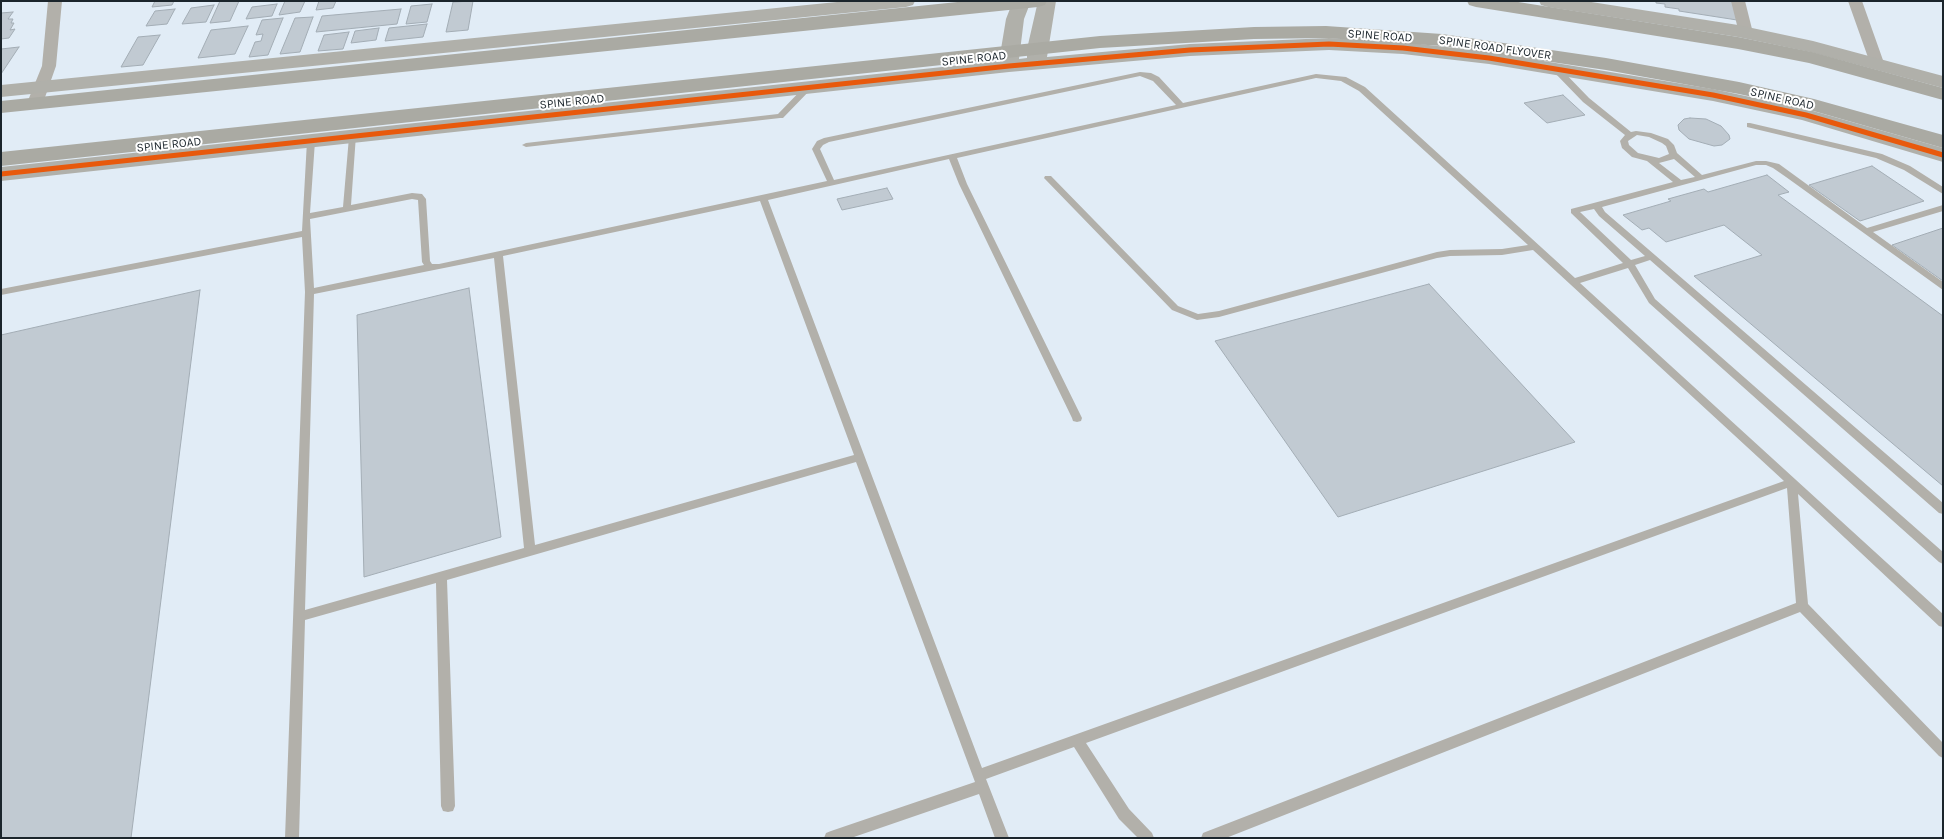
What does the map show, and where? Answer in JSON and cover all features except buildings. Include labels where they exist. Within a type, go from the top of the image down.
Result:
[{"type":"main road","points":[[1476,1],[1738,42],[1812,58],[1943,94]]},
{"type":"main road","points":[[1,107],[38,95],[1027,2]]},
{"type":"main road","name":"SPINE ROAD FLYOVER","points":[[1103,50],[1254,33],[1326,32],[1442,40],[1606,64],[1739,88],[1807,103],[1943,142]]},
{"type":"main road","name":"SPINE ROAD","points":[[1,159],[1009,59]]},
{"type":"street","points":[[38,95],[49,66],[55,1]]},
{"type":"street","points":[[1,92],[38,95],[906,1]]},
{"type":"street","points":[[1037,56],[1048,1]]},
{"type":"street","points":[[1548,1],[1746,33],[1877,63],[1943,82]]},
{"type":"street","points":[[1738,1],[1746,33]]},
{"type":"street","points":[[1855,1],[1877,63]]},
{"type":"street","points":[[1009,59],[1015,19],[1027,2]]},
{"type":"street","name":"SPINE ROAD","points":[[1,174],[809,88],[1037,56],[1103,50],[1190,50],[1329,44],[1443,52],[1556,69],[1747,102],[1806,115],[1943,155]]},
{"type":"lane","points":[[1556,69],[1586,100],[1630,135]]},
{"type":"lane","points":[[832,183],[816,149],[820,143],[827,140],[1140,74],[1148,74],[1156,79],[1181,104]]},
{"type":"lane","points":[[310,292],[430,267],[439,267],[763,198],[1181,104],[1316,76],[1343,79],[1362,89],[1943,622]]},
{"type":"lane","points":[[526,145],[780,116],[809,88]]},
{"type":"lane","points":[[1750,125],[1880,156],[1907,168],[1943,191]]},
{"type":"lane","points":[[1680,183],[1651,160],[1629,150],[1624,141],[1630,135],[1643,133],[1659,138],[1670,145],[1673,154],[1702,178]]},
{"type":"lane","points":[[348,209],[353,137]]},
{"type":"lane","points":[[292,838],[310,292],[306,217],[311,141]]},
{"type":"lane","points":[[1651,160],[1666,160],[1673,154]]},
{"type":"lane","points":[[952,156],[963,184],[1077,418]]},
{"type":"lane","points":[[1943,287],[1776,166],[1766,163],[1756,163],[1574,211],[1630,264],[1652,301],[1943,560]]},
{"type":"lane","points":[[1048,178],[1175,308],[1196,316],[1219,314],[1437,255],[1502,252],[1535,247]]},
{"type":"lane","points":[[306,217],[419,196],[422,199],[426,262],[430,267]]},
{"type":"lane","points":[[763,198],[1002,838]]},
{"type":"lane","points":[[1598,205],[1598,209],[1602,214],[1943,510]]},
{"type":"lane","points":[[1866,231],[1943,208]]},
{"type":"lane","points":[[1,292],[306,233]]},
{"type":"lane","points":[[498,254],[530,551]]},
{"type":"lane","points":[[1573,282],[1651,257]]},
{"type":"lane","points":[[299,617],[860,457]]},
{"type":"lane","points":[[1792,482],[1802,606],[1943,752]]},
{"type":"lane","points":[[831,838],[981,780],[1077,740],[1792,482]]},
{"type":"lane","points":[[441,577],[448,806]]},
{"type":"lane","points":[[1208,838],[1802,606]]},
{"type":"lane","points":[[1077,740],[1124,814],[1147,838]]},
{"type":"cycle path","points":[[1,174],[1009,66],[1190,50],[1329,44],[1403,48],[1489,58],[1713,95],[1806,115],[1943,155]]}]
